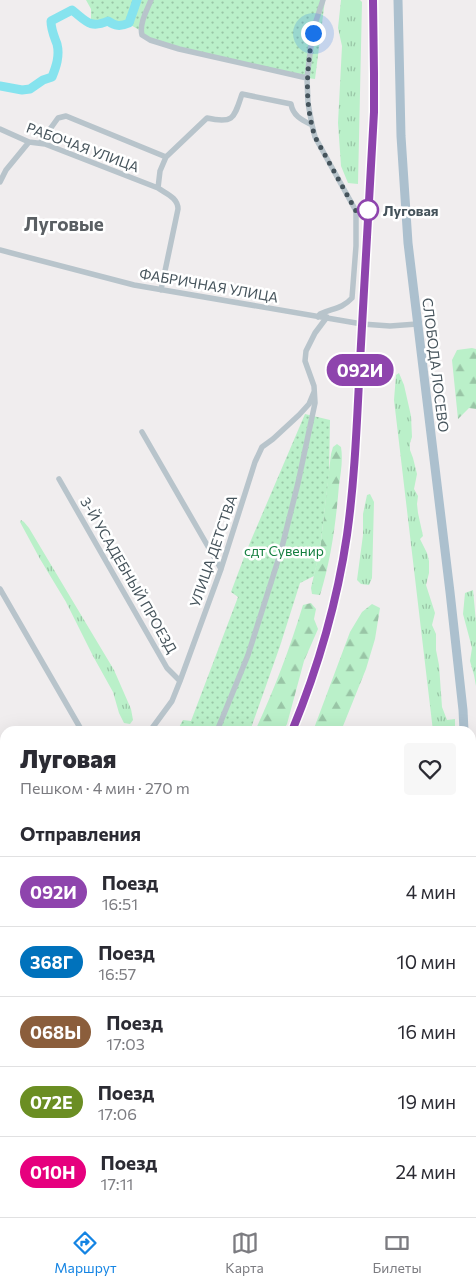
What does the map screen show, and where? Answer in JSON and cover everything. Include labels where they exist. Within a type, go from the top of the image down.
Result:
[{"type":"main road","name":"СЛОБОДА ЛОСЕВО","points":[[398,0],[401,136],[408,243],[450,592],[464,726]]},
{"type":"street","points":[[151,0],[141,31],[142,35],[150,40],[179,49],[307,78]]},
{"type":"street","points":[[318,317],[320,314],[339,308],[352,298],[357,224],[356,211],[315,137],[308,103],[307,78],[312,38],[323,0]]},
{"type":"street","points":[[158,188],[160,171],[166,157],[206,118],[220,121],[232,118],[242,94],[291,104],[294,113],[312,125]]},
{"type":"street","points":[[40,143],[58,118],[66,116],[166,157]]},
{"type":"street","name":"РАБОЧАЯ УЛИЦА","points":[[0,129],[28,142],[45,144],[158,188],[173,198],[178,203],[178,209],[161,290]]},
{"type":"street","points":[[0,182],[6,170],[28,142]]},
{"type":"street","name":"ФАБРИЧНАЯ УЛИЦА","points":[[0,250],[134,285],[161,290],[365,324],[390,326],[417,324]]},
{"type":"street","points":[[219,726],[248,655],[281,550],[315,404],[315,390],[305,361],[306,351],[315,333],[327,317]]},
{"type":"street","name":"УЛИЦА ДЕТСТВА","points":[[154,726],[172,700],[180,681],[221,569],[255,462],[262,447],[299,415],[309,404],[315,390]]},
{"type":"street","points":[[142,432],[221,569]]},
{"type":"street","name":"3-Й УСАДЕБНЫЙ ПРОЕЗД","points":[[59,479],[167,668],[180,681]]},
{"type":"street","points":[[0,589],[79,726]]},
{"type":"green space","points":[[86,0],[325,0],[315,79],[150,40],[141,31],[129,24],[118,26],[108,21],[98,25],[91,24],[91,9]]},
{"type":"green space","points":[[341,0],[360,0],[362,2],[358,184],[348,183],[341,166],[338,123],[342,46],[338,28]]},
{"type":"green space","points":[[476,349],[476,409],[469,408],[458,419],[452,360],[457,350]]},
{"type":"green space","points":[[399,373],[404,385],[411,416],[412,437],[410,450],[417,474],[414,489],[418,496],[418,513],[423,536],[420,539],[429,561],[426,585],[435,613],[432,625],[436,634],[442,707],[447,720],[455,719],[455,726],[432,726],[394,400],[396,375]]},
{"type":"green space","name":"сдт Сувенир","points":[[305,414],[330,420],[329,474],[320,549],[314,576],[300,583],[252,726],[180,726],[183,720],[191,721],[238,597],[231,592],[246,552]]},
{"type":"green space","points":[[337,444],[341,447],[342,461],[332,541],[320,595],[312,594],[311,588],[320,549],[331,454],[333,447]]},
{"type":"green space","points":[[370,494],[374,502],[372,578],[369,585],[361,584],[357,580],[363,535],[363,514],[367,495]]},
{"type":"green space","points":[[21,520],[29,528],[114,670],[131,709],[133,720],[130,724],[124,723],[113,692],[66,602],[20,522]]},
{"type":"green space","points":[[473,590],[476,622],[476,686],[470,661],[472,648],[463,614],[465,593]]},
{"type":"green space","points":[[311,603],[316,609],[314,619],[318,629],[304,661],[287,724],[286,726],[257,726],[281,669],[303,605]]},
{"type":"green space","points":[[372,604],[380,608],[375,639],[366,669],[343,726],[315,726],[350,632],[362,612]]},
{"type":"waterway","points":[[0,86],[22,90],[30,89],[43,80],[52,77],[58,53],[51,21],[72,10],[88,23],[97,24],[108,21],[115,25],[123,25],[129,23],[137,0]]},
{"type":"railway","points":[[294,726],[326,635],[343,560],[350,512],[356,443],[374,112],[373,0]]},
{"type":"train","name":"092И","points":[[294,726],[312,679],[330,617],[341,572],[349,517],[353,480],[374,112],[373,0]]},
{"type":"place","name":"Луговая","points":[[368,210]]},
{"type":"district","name":"Луговые","points":[[64,223]]},
{"type":"route","points":[[313,33],[307,78],[309,112],[315,137],[356,211],[368,210]]}]
